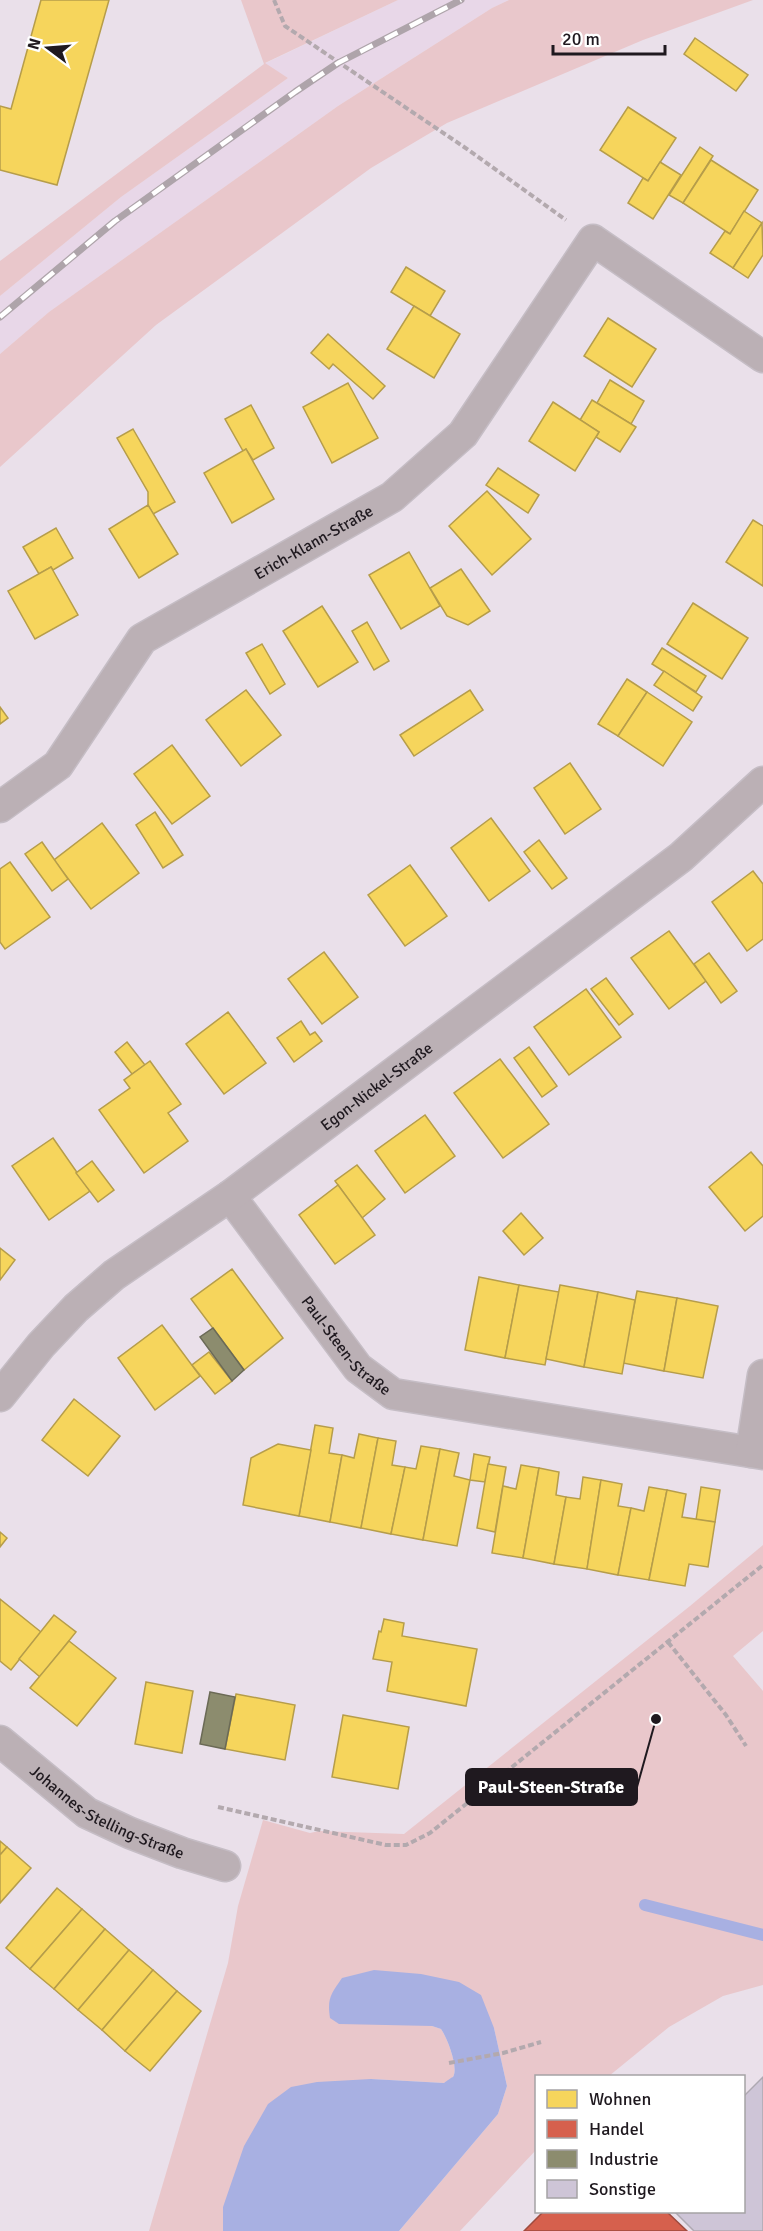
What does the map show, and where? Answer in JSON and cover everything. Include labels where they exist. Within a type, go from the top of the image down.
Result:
[{"type":"street","points":[[593,240],[763,357]]},
{"type":"street","name":"Erich-Klann-Straße","points":[[0,807],[58,765],[142,639],[392,497],[463,434],[593,240]]},
{"type":"street","name":"Egon-Nickel-Straße","points":[[0,1396],[41,1345],[76,1308],[114,1275],[230,1196],[681,857],[763,782]]},
{"type":"street","name":"Paul-Steen-Straße","points":[[230,1196],[358,1368],[393,1394],[757,1453]]},
{"type":"street","points":[[757,1453],[763,1375]]},
{"type":"street","name":"Johannes-Stelling-Straße","points":[[0,1741],[87,1813],[171,1849],[225,1866]]},
{"type":"path","points":[[274,0],[285,26],[470,151],[593,240]]},
{"type":"path","points":[[218,1807],[386,1845],[406,1845],[429,1833],[763,1565]]},
{"type":"path","points":[[668,1642],[726,1715],[746,1746]]},
{"type":"path","points":[[449,2063],[503,2053],[541,2042]]},
{"type":"shaded area","points":[[241,0],[398,0],[265,63],[288,78],[121,197],[0,296],[0,261],[264,64]]},
{"type":"shaded area","points":[[398,0],[509,0],[492,8],[338,106],[49,312],[0,354],[0,296],[121,197],[288,78],[264,64]]},
{"type":"shaded area","points":[[509,0],[753,0],[643,40],[447,123],[371,168],[156,325],[0,467],[0,354],[49,312],[338,106],[492,8]]},
{"type":"shaded area","points":[[763,1545],[763,1631],[733,1656],[763,1691],[763,1985],[723,1996],[669,2027],[610,2075],[535,2075],[535,2151],[460,2231],[399,2231],[498,2114],[507,2086],[494,2028],[432,2026],[441,2029],[449,2045],[454,2067],[452,2078],[444,2083],[371,2079],[223,2207],[223,2231],[149,2231],[228,1963],[238,1906],[263,1820],[310,1833],[319,1831],[404,1834]]},
{"type":"water","points":[[374,1970],[421,1974],[459,1982],[481,1995],[494,2028],[507,2086],[498,2114],[399,2231],[223,2231],[223,2207],[244,2146],[268,2104],[291,2087],[317,2082],[371,2079],[444,2083],[453,2077],[453,2060],[441,2029],[432,2026],[339,2024],[330,2018],[331,1996],[342,1978]]},
{"type":"building: Wohnen","points":[[41,0],[109,0],[57,185],[0,170],[0,106],[11,109]]},
{"type":"building: Wohnen","points":[[695,38],[748,75],[736,91],[684,54]]},
{"type":"building: Wohnen","points":[[628,107],[676,138],[648,181],[600,150]]},
{"type":"building: Wohnen","points":[[700,147],[713,156],[683,203],[669,195]]},
{"type":"building: Wohnen","points":[[711,160],[758,190],[730,234],[683,203]]},
{"type":"building: Wohnen","points":[[660,162],[681,175],[653,219],[628,203],[643,178],[648,181]]},
{"type":"building: Wohnen","points":[[744,211],[762,223],[733,268],[710,253],[725,231],[730,234]]},
{"type":"building: Wohnen","points":[[762,223],[763,255],[748,278],[733,268]]},
{"type":"building: Wohnen","points":[[406,267],[445,291],[430,316],[391,292]]},
{"type":"building: Wohnen","points":[[414,306],[460,334],[434,378],[387,349]]},
{"type":"building: Wohnen","points":[[608,318],[656,349],[632,387],[584,356]]},
{"type":"building: Wohnen","points":[[328,334],[385,386],[373,399],[333,364],[329,369],[311,353]]},
{"type":"building: Wohnen","points":[[610,380],[644,401],[631,424],[597,403]]},
{"type":"building: Wohnen","points":[[348,383],[378,438],[332,463],[303,407]]},
{"type":"building: Wohnen","points":[[592,400],[636,427],[620,452],[596,437],[599,432],[580,420]]},
{"type":"building: Wohnen","points":[[553,402],[599,432],[575,471],[529,441]]},
{"type":"building: Wohnen","points":[[251,405],[274,448],[253,460],[246,449],[243,451],[225,419]]},
{"type":"building: Wohnen","points":[[133,429],[175,502],[153,514],[148,505],[148,492],[117,438]]},
{"type":"building: Wohnen","points":[[246,449],[274,499],[232,523],[204,473]]},
{"type":"building: Wohnen","points":[[498,468],[539,495],[528,513],[486,485]]},
{"type":"building: Wohnen","points":[[487,491],[531,539],[492,575],[449,526]]},
{"type":"building: Wohnen","points":[[148,505],[178,554],[139,578],[109,529]]},
{"type":"building: Wohnen","points":[[753,520],[763,526],[763,586],[726,562]]},
{"type":"building: Wohnen","points":[[56,528],[73,558],[53,570],[51,567],[39,574],[23,547]]},
{"type":"building: Wohnen","points":[[409,552],[440,606],[401,629],[369,575]]},
{"type":"building: Wohnen","points":[[51,567],[78,615],[35,639],[8,591]]},
{"type":"building: Wohnen","points":[[461,569],[490,611],[468,625],[447,616],[430,588]]},
{"type":"building: Wohnen","points":[[693,603],[748,638],[722,679],[667,644]]},
{"type":"building: Wohnen","points":[[322,606],[358,662],[318,687],[283,631]]},
{"type":"building: Wohnen","points":[[367,622],[389,661],[374,670],[352,631]]},
{"type":"building: Wohnen","points":[[262,644],[285,684],[270,694],[246,653]]},
{"type":"building: Wohnen","points":[[662,648],[706,676],[696,692],[652,664]]},
{"type":"building: Wohnen","points":[[664,671],[702,697],[693,711],[654,685]]},
{"type":"building: Wohnen","points":[[627,679],[647,692],[618,736],[598,724]]},
{"type":"building: Wohnen","points":[[246,690],[281,735],[241,766],[206,720]]},
{"type":"building: Wohnen","points":[[470,690],[483,710],[414,756],[400,735]]},
{"type":"building: Wohnen","points":[[647,692],[692,722],[663,766],[618,736]]},
{"type":"building: Wohnen","points":[[0,707],[8,718],[0,724]]},
{"type":"building: Wohnen","points":[[172,745],[210,796],[172,824],[134,774]]},
{"type":"building: Wohnen","points":[[570,763],[601,809],[565,834],[534,788]]},
{"type":"building: Wohnen","points":[[155,812],[183,855],[163,868],[136,825]]},
{"type":"building: Wohnen","points":[[491,818],[530,871],[489,901],[451,848]]},
{"type":"building: Wohnen","points":[[102,823],[139,873],[91,909],[54,860]]},
{"type":"building: Wohnen","points":[[539,840],[567,878],[552,889],[524,852]]},
{"type":"building: Wohnen","points":[[42,842],[68,879],[52,891],[25,854]]},
{"type":"building: Wohnen","points":[[10,862],[50,917],[5,949],[0,942],[0,869]]},
{"type":"building: Wohnen","points":[[410,865],[447,916],[405,946],[368,895]]},
{"type":"building: Wohnen","points":[[753,871],[763,884],[763,939],[747,951],[712,902]]},
{"type":"building: Wohnen","points":[[669,931],[706,981],[669,1009],[631,958]]},
{"type":"building: Wohnen","points":[[324,952],[358,997],[322,1024],[288,979]]},
{"type":"building: Wohnen","points":[[709,953],[737,991],[721,1003],[694,964]]},
{"type":"building: Wohnen","points":[[606,978],[633,1014],[619,1025],[591,989]]},
{"type":"building: Wohnen","points":[[586,989],[621,1037],[569,1075],[534,1027]]},
{"type":"building: Wohnen","points":[[228,1012],[266,1063],[224,1094],[186,1044]]},
{"type":"building: Wohnen","points":[[301,1021],[310,1035],[315,1032],[322,1041],[294,1062],[277,1038]]},
{"type":"building: Wohnen","points":[[127,1042],[145,1065],[132,1074],[115,1052]]},
{"type":"building: Wohnen","points":[[529,1047],[557,1086],[542,1097],[514,1058]]},
{"type":"building: Wohnen","points":[[500,1059],[549,1124],[503,1158],[454,1093]]},
{"type":"building: Wohnen","points":[[150,1061],[181,1104],[168,1113],[188,1141],[144,1173],[99,1110],[130,1088],[124,1080]]},
{"type":"building: Wohnen","points":[[425,1115],[455,1156],[405,1193],[375,1151]]},
{"type":"building: Wohnen","points":[[53,1138],[90,1191],[49,1220],[12,1166]]},
{"type":"building: Wohnen","points":[[751,1152],[763,1166],[763,1216],[745,1231],[709,1187]]},
{"type":"building: Wohnen","points":[[92,1161],[114,1190],[98,1202],[76,1173]]},
{"type":"building: Wohnen","points":[[357,1165],[385,1199],[362,1218],[335,1181]]},
{"type":"building: Wohnen","points":[[338,1185],[375,1235],[335,1264],[299,1215]]},
{"type":"building: Wohnen","points":[[521,1213],[543,1238],[524,1255],[503,1231]]},
{"type":"building: Wohnen","points":[[0,1248],[15,1260],[0,1280]]},
{"type":"building: Wohnen","points":[[232,1269],[283,1338],[244,1370],[191,1299]]},
{"type":"building: Wohnen","points":[[479,1277],[519,1285],[505,1358],[465,1350]]},
{"type":"building: Wohnen","points":[[519,1285],[559,1292],[545,1365],[505,1358]]},
{"type":"building: Wohnen","points":[[560,1285],[598,1292],[584,1367],[546,1359]]},
{"type":"building: Wohnen","points":[[637,1291],[677,1298],[664,1371],[623,1363]]},
{"type":"building: Wohnen","points":[[598,1292],[635,1300],[622,1374],[584,1367]]},
{"type":"building: Wohnen","points":[[677,1298],[718,1306],[703,1378],[664,1371]]},
{"type":"building: Wohnen","points":[[162,1325],[200,1376],[155,1410],[118,1358]]},
{"type":"building: Wohnen","points":[[209,1352],[232,1381],[215,1394],[192,1365]]},
{"type":"building: Wohnen","points":[[74,1399],[120,1436],[88,1476],[42,1440]]},
{"type":"building: Wohnen","points":[[315,1425],[333,1428],[329,1453],[342,1455],[330,1522],[299,1516]]},
{"type":"building: Wohnen","points":[[359,1434],[378,1438],[361,1528],[330,1522],[342,1455],[354,1458]]},
{"type":"building: Wohnen","points":[[378,1438],[396,1441],[392,1465],[405,1467],[391,1534],[361,1528]]},
{"type":"building: Wohnen","points":[[278,1444],[311,1450],[299,1516],[243,1505],[251,1458]]},
{"type":"building: Wohnen","points":[[421,1446],[440,1449],[423,1540],[391,1534],[405,1467],[416,1469]]},
{"type":"building: Wohnen","points":[[440,1449],[459,1453],[454,1476],[470,1480],[457,1546],[423,1540]]},
{"type":"building: Wohnen","points":[[474,1454],[490,1457],[485,1482],[470,1480]]},
{"type":"building: Wohnen","points":[[488,1464],[506,1467],[495,1532],[477,1528]]},
{"type":"building: Wohnen","points":[[521,1465],[539,1468],[523,1558],[492,1553],[503,1486],[516,1489]]},
{"type":"building: Wohnen","points":[[539,1468],[559,1472],[556,1495],[566,1497],[554,1564],[523,1558]]},
{"type":"building: Wohnen","points":[[583,1477],[601,1480],[587,1569],[554,1564],[566,1497],[580,1499]]},
{"type":"building: Wohnen","points":[[601,1480],[622,1484],[618,1506],[631,1508],[618,1575],[587,1569]]},
{"type":"building: Wohnen","points":[[649,1487],[667,1490],[649,1580],[618,1575],[631,1508],[644,1511]]},
{"type":"building: Wohnen","points":[[701,1487],[720,1490],[715,1522],[696,1520]]},
{"type":"building: Wohnen","points":[[667,1490],[686,1494],[682,1517],[715,1522],[708,1567],[689,1564],[685,1586],[649,1580]]},
{"type":"building: Wohnen","points":[[0,1532],[7,1538],[0,1547]]},
{"type":"building: Wohnen","points":[[0,1599],[41,1632],[11,1670],[0,1661]]},
{"type":"building: Wohnen","points":[[54,1615],[76,1632],[40,1677],[19,1659]]},
{"type":"building: Wohnen","points":[[384,1619],[404,1623],[402,1636],[477,1649],[466,1706],[387,1691],[392,1662],[373,1659]]},
{"type":"building: Wohnen","points":[[69,1641],[116,1678],[77,1726],[30,1688]]},
{"type":"building: Wohnen","points":[[146,1682],[193,1691],[182,1753],[135,1744]]},
{"type":"building: Wohnen","points":[[236,1694],[295,1705],[285,1760],[225,1749]]},
{"type":"building: Wohnen","points":[[343,1715],[409,1727],[398,1789],[332,1777]]},
{"type":"building: Wohnen","points":[[0,1841],[7,1847],[0,1855]]},
{"type":"building: Wohnen","points":[[7,1847],[31,1868],[0,1903],[0,1855]]},
{"type":"building: Wohnen","points":[[57,1888],[82,1909],[30,1969],[6,1948]]},
{"type":"building: Wohnen","points":[[82,1909],[105,1929],[54,1989],[30,1969]]},
{"type":"building: Wohnen","points":[[105,1929],[129,1950],[78,2010],[54,1989]]},
{"type":"building: Wohnen","points":[[129,1950],[153,1970],[102,2030],[78,2010]]},
{"type":"building: Wohnen","points":[[153,1970],[177,1991],[125,2051],[102,2030]]},
{"type":"building: Wohnen","points":[[177,1991],[201,2011],[150,2071],[125,2051]]},
{"type":"building: Handel","points":[[542,2213],[668,2213],[687,2231],[524,2231]]},
{"type":"building: Industrie","points":[[213,1328],[244,1370],[232,1381],[200,1337]]},
{"type":"building: Industrie","points":[[210,1692],[235,1697],[225,1749],[200,1744]]},
{"type":"building: Sonstige","points":[[763,2077],[763,2231],[694,2231],[676,2213],[745,2213],[745,2095]]},
{"type":"waterway","points":[[645,1905],[763,1935]]},
{"type":"railway","points":[[0,317],[115,221],[295,92],[338,63],[461,0]]},
{"type":"place","name":"Paul-Steen-Straße","points":[[656,1719]]}]
